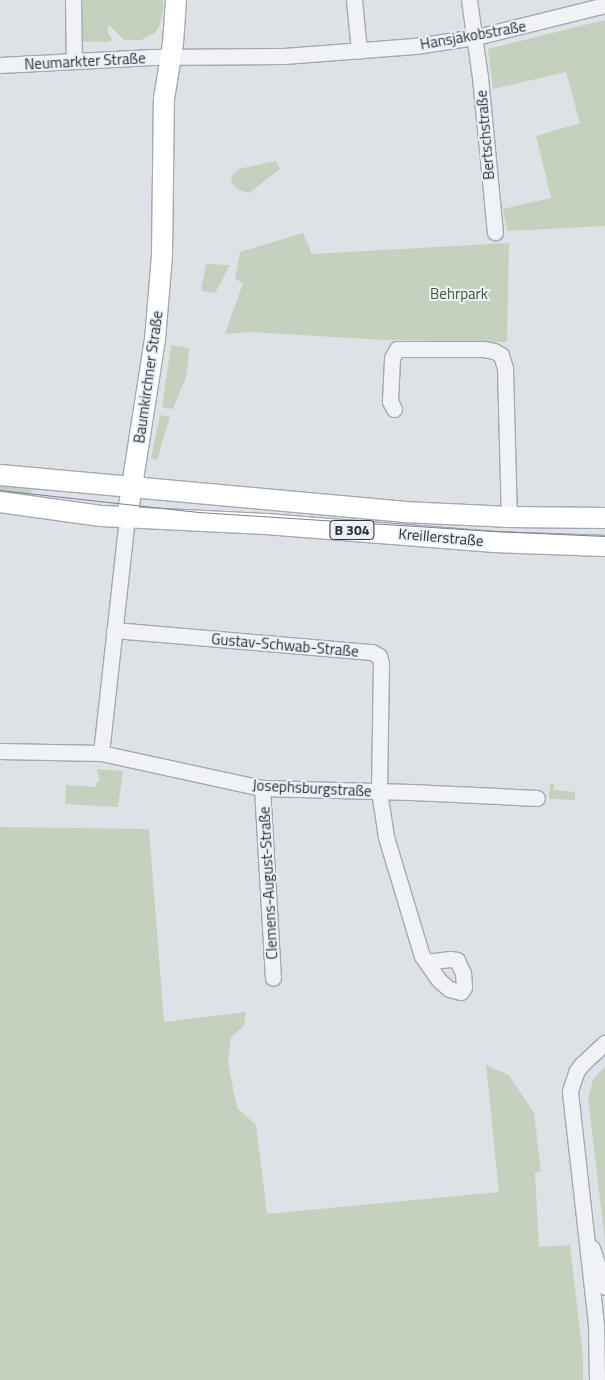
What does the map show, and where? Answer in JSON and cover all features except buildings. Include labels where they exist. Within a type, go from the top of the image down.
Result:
[{"type":"main road","name":"Baumkirchner Straße","points":[[127,518],[154,339],[162,255],[162,119],[171,57],[176,0]]},
{"type":"main road","name":"B 304","points":[[0,476],[132,486]]},
{"type":"main road","name":"Kreillerstraße","points":[[132,486],[394,511],[509,517],[605,518]]},
{"type":"main road","name":"B 304","points":[[0,502],[127,518]]},
{"type":"main road","name":"Kreillerstraße","points":[[127,518],[296,526],[494,542],[605,546]]},
{"type":"street","points":[[73,0],[74,61]]},
{"type":"street","points":[[354,0],[359,51]]},
{"type":"street","name":"Bertschstraße","points":[[470,0],[476,37],[495,232]]},
{"type":"street","name":"Hansjakobstraße","points":[[171,57],[284,56],[415,46],[476,37],[584,5],[605,5]]},
{"type":"street","name":"Neumarkter Straße","points":[[0,65],[171,57]]},
{"type":"street","points":[[394,409],[390,401],[391,375],[392,358],[397,349],[483,349],[494,350],[501,355],[505,368],[509,517]]},
{"type":"street","name":"Baumkirchner Straße","points":[[101,753],[127,518]]},
{"type":"street","name":"Gustav-Schwab-Straße","points":[[114,630],[372,652],[379,656],[381,663],[379,791]]},
{"type":"street","name":"Josephsburgstraße","points":[[0,751],[101,753],[262,788],[536,798]]},
{"type":"street","name":"Clemens-August-Straße","points":[[262,788],[273,978]]},
{"type":"street","points":[[379,791],[386,837],[422,956],[426,962]]},
{"type":"street","points":[[597,1380],[596,1324],[570,1092],[576,1072],[605,1043]]},
{"type":"street","points":[[584,1226],[605,1287]]},
{"type":"green space","points":[[79,0],[163,0],[163,11],[160,24],[155,33],[141,40],[124,40],[109,25],[107,31],[112,40],[109,42],[80,42]]},
{"type":"green space","points":[[605,20],[605,226],[507,231],[503,209],[551,198],[536,136],[580,123],[566,72],[493,89],[488,49]]},
{"type":"green space","points":[[276,161],[280,169],[249,193],[238,190],[232,183],[231,177],[238,169]]},
{"type":"green space","name":"Behrpark","points":[[303,233],[312,254],[509,243],[507,342],[385,340],[250,332],[225,334],[243,283],[235,279],[240,252]]},
{"type":"green space","points":[[206,264],[230,265],[215,293],[201,291]]},
{"type":"green space","points":[[171,345],[189,348],[187,374],[173,409],[162,407]]},
{"type":"green space","points":[[160,415],[170,417],[157,460],[151,458]]},
{"type":"green space","points":[[0,482],[33,485],[30,500],[0,495]]},
{"type":"green space","points":[[97,769],[123,771],[118,807],[65,804],[66,785],[96,787],[97,782],[100,782]]},
{"type":"green space","points":[[550,784],[554,784],[554,790],[575,792],[575,800],[549,799]]},
{"type":"green space","points":[[0,827],[149,829],[164,1022],[246,1012],[244,1026],[231,1037],[228,1063],[237,1108],[256,1125],[267,1214],[499,1192],[486,1065],[509,1075],[534,1113],[541,1171],[535,1173],[539,1247],[570,1245],[583,1357],[583,1380],[0,1380]]},
{"type":"green space","points":[[605,1066],[605,1241],[588,1099],[593,1080]]},
{"type":"tram line","points":[[0,490],[198,512],[493,531],[605,536]]}]
